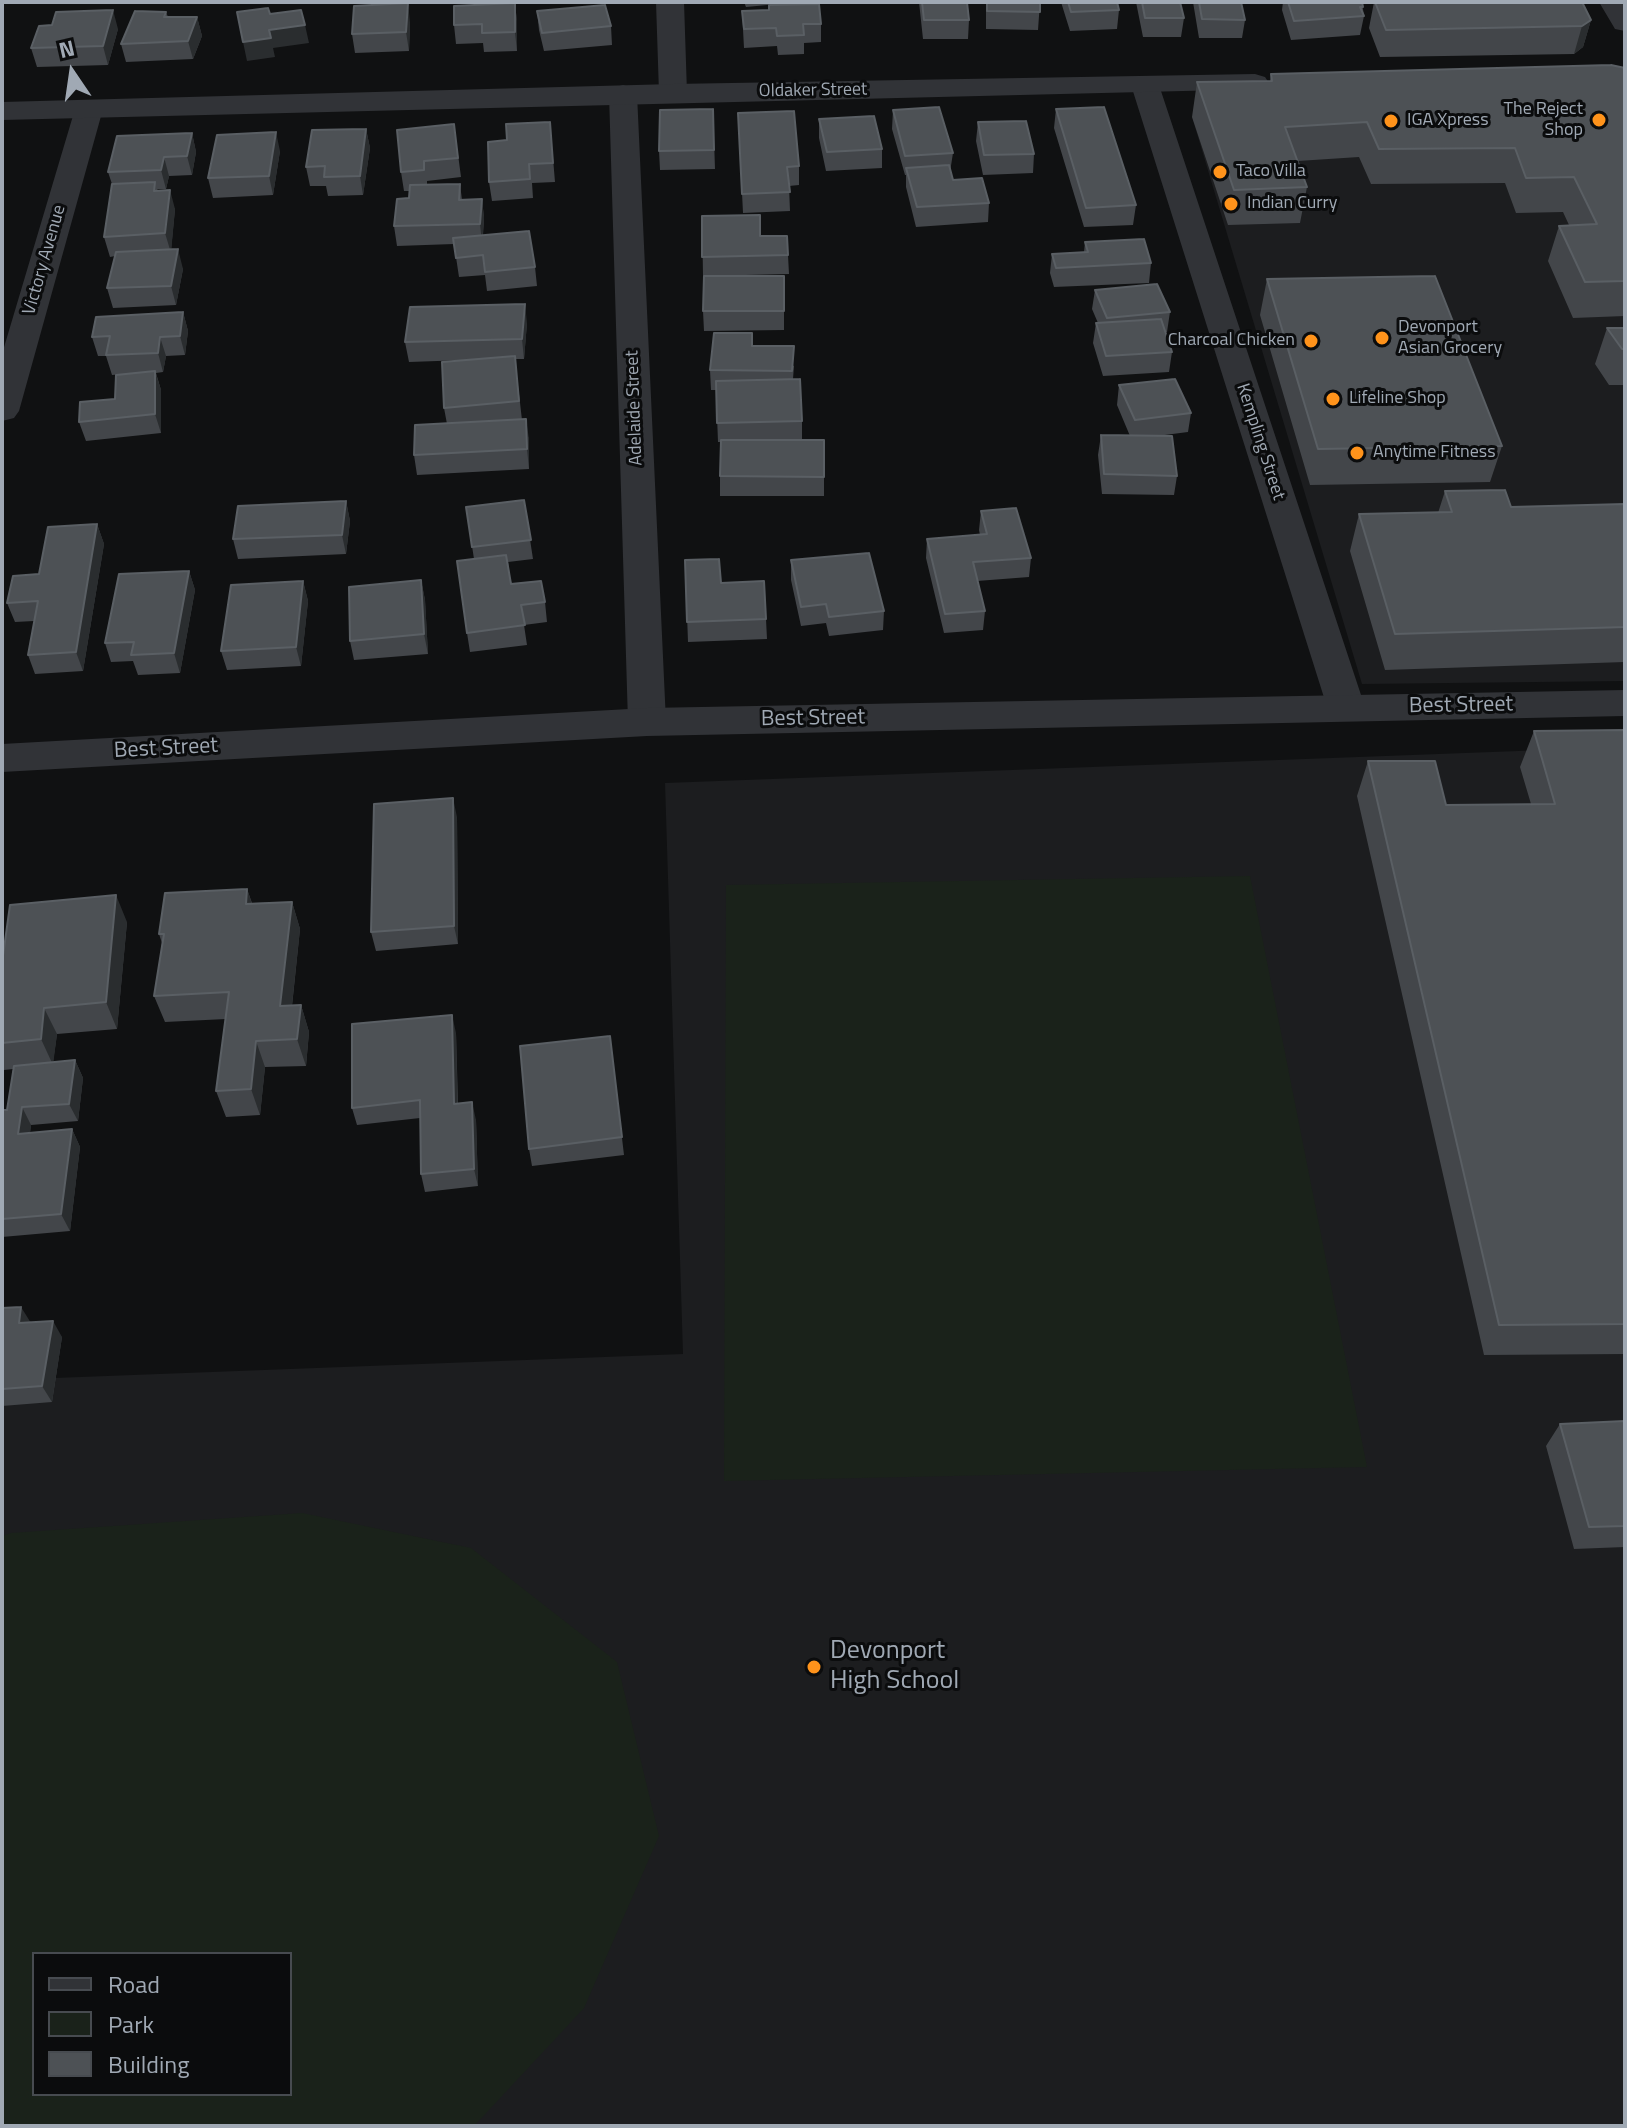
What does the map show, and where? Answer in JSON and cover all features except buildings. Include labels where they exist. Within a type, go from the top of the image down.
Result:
[{"type":"street","points":[[670,2],[673,93]]},
{"type":"street","points":[[1613,2],[1625,23]]},
{"type":"street","name":"Oldaker Street","points":[[2,111],[623,94],[1280,83]]},
{"type":"street","name":"Kempling Street","points":[[1145,85],[1346,707]]},
{"type":"street","name":"Adelaide Street","points":[[623,94],[647,722]]},
{"type":"street","name":"Victory Avenue","points":[[2,411],[89,109]]},
{"type":"street","name":"Best Street","points":[[2,758],[647,722],[1625,703]]},
{"type":"shaded area","points":[[1625,95],[1625,681],[1362,684],[1192,117],[1266,116]]},
{"type":"shaded area","name":"Devonport High School","points":[[1625,747],[1625,2126],[2,2126],[2,1380],[683,1354],[665,783]]},
{"type":"green space","points":[[1250,876],[1367,1467],[724,1481],[726,885]]},
{"type":"green space","points":[[302,1513],[471,1548],[617,1662],[659,1836],[584,2008],[474,2126],[2,2126],[2,1536]]},
{"type":"place","name":"The Reject Shop","points":[[1599,120]]},
{"type":"place","name":"IGA Xpress","points":[[1391,121]]},
{"type":"place","name":"Taco Villa","points":[[1220,172]]},
{"type":"place","name":"Indian Curry","points":[[1231,204]]},
{"type":"place","name":"Devonport Asian Grocery","points":[[1382,338]]},
{"type":"place","name":"Charcoal Chicken","points":[[1311,341]]},
{"type":"place","name":"Lifeline Shop","points":[[1333,399]]},
{"type":"place","name":"Anytime Fitness","points":[[1357,453]]},
{"type":"place","name":"Devonport High School","points":[[814,1667]]}]
